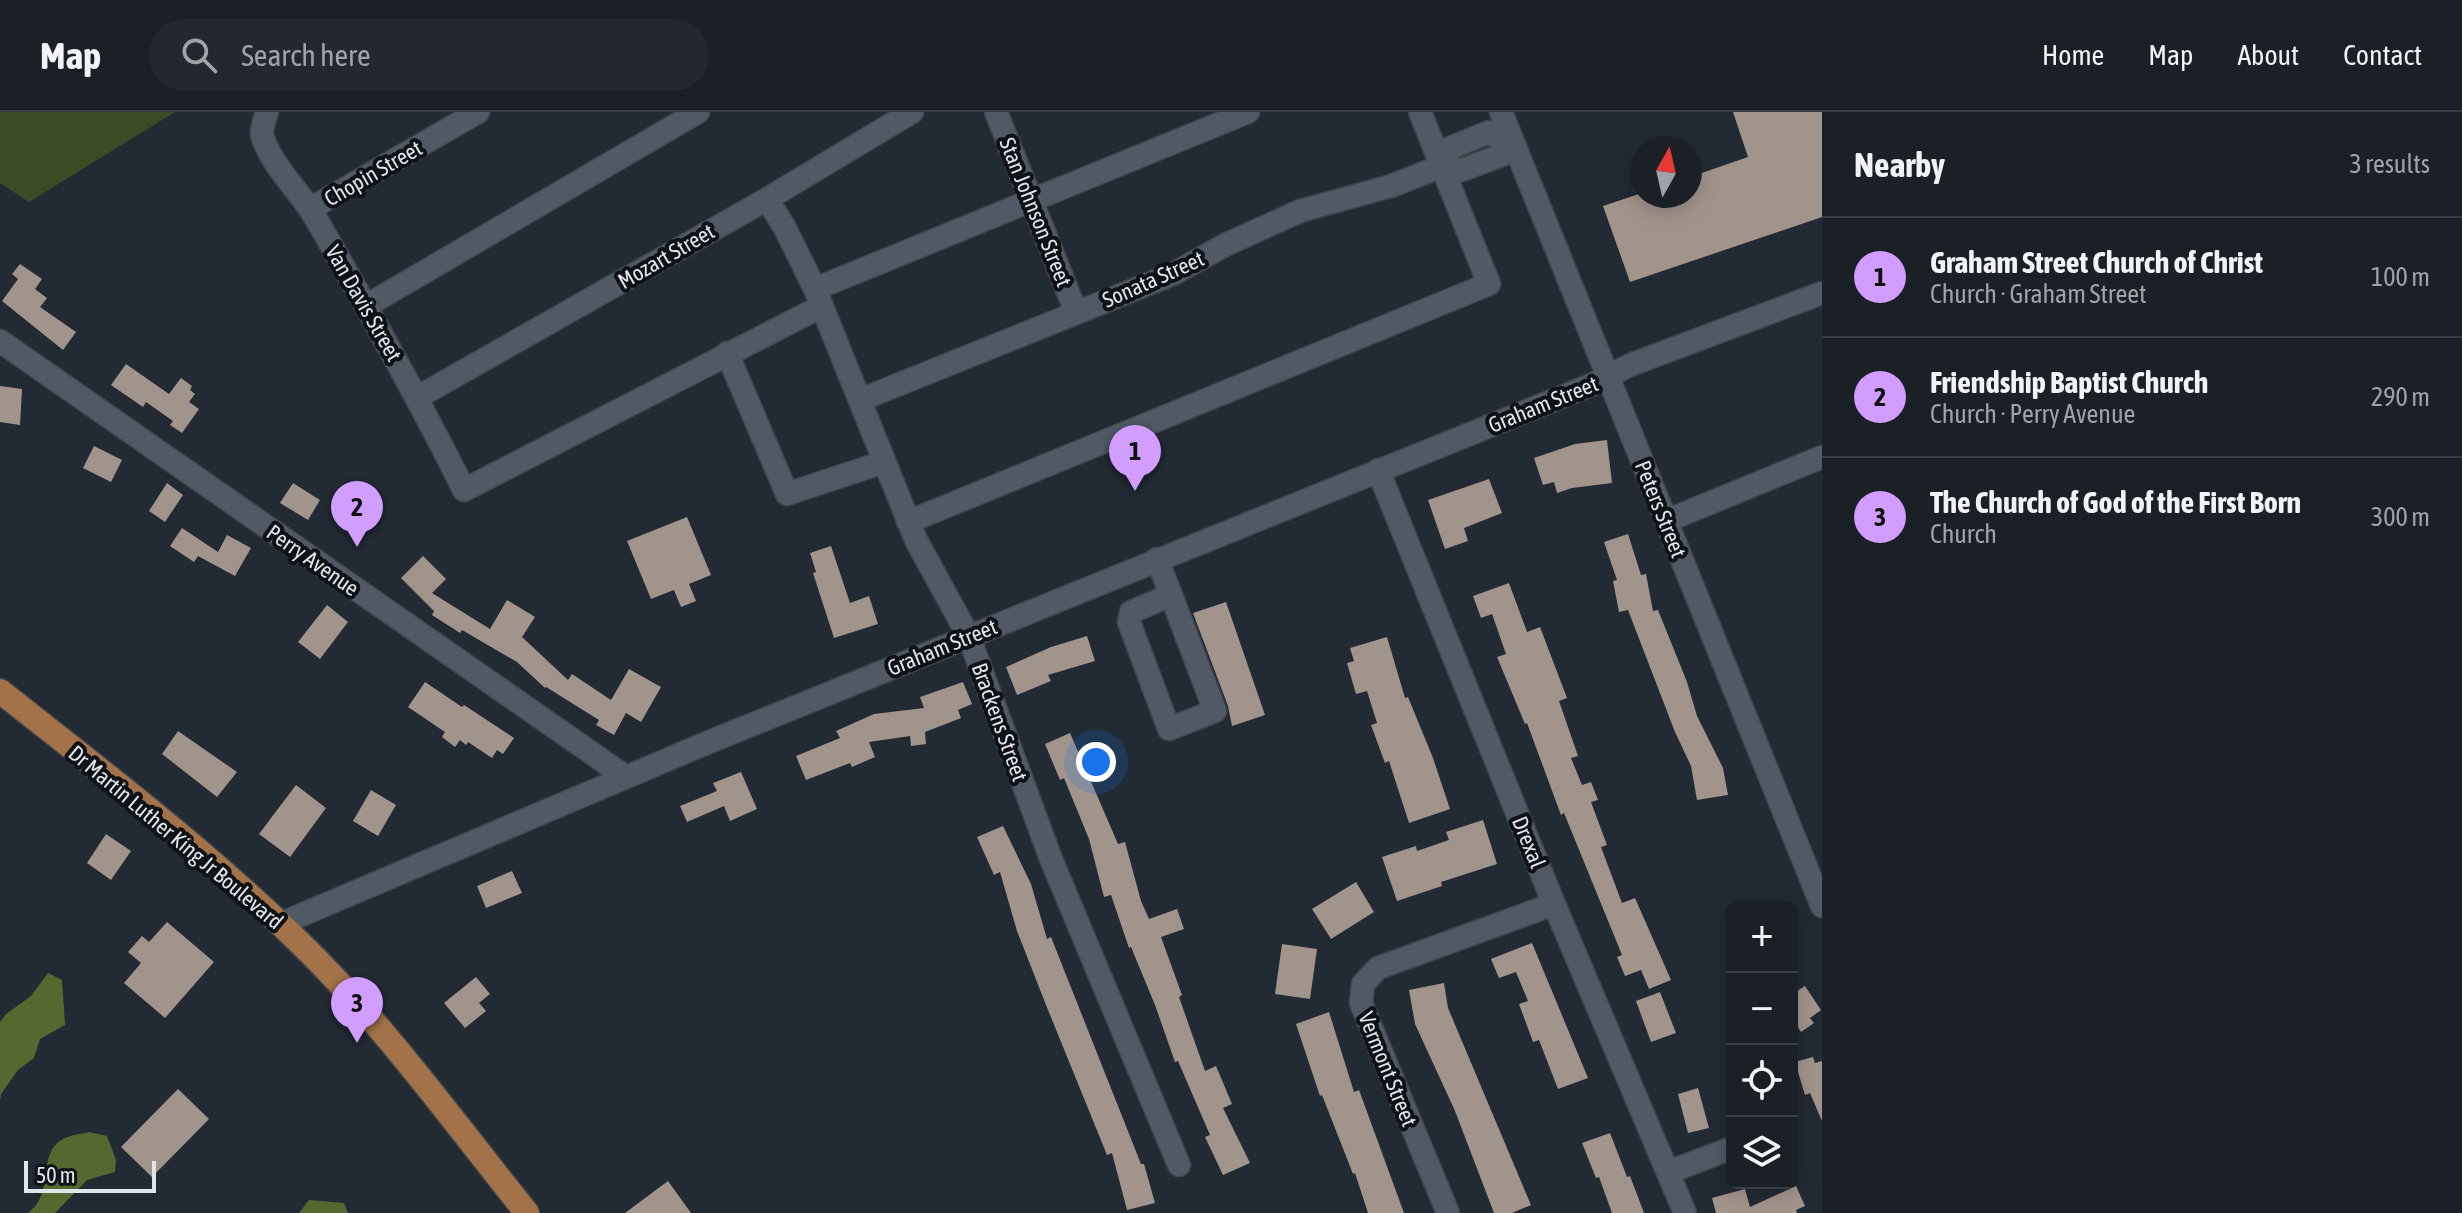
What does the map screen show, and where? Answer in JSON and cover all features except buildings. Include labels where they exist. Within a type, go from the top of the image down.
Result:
[{"type":"main road","name":"Dr Martin Luther King Jr Boulevard","points":[[0,691],[177,831],[280,924],[367,1013],[527,1213]]},
{"type":"street","name":"Van Davis Street","points":[[267,112],[261,132],[272,157],[310,209],[366,306],[418,397],[464,490],[727,353]]},
{"type":"street","name":"Chopin Street","points":[[310,209],[478,112]]},
{"type":"street","points":[[366,306],[698,112]]},
{"type":"street","name":"Mozart Street","points":[[418,397],[767,199],[912,112]]},
{"type":"street","name":"Stan Johnson Street","points":[[996,112],[1076,312]]},
{"type":"street","points":[[884,462],[787,494],[727,353],[819,297],[1031,200],[1248,112]]},
{"type":"street","points":[[908,522],[1489,284],[1444,165],[1420,112]]},
{"type":"street","name":"Peters Street","points":[[1501,112],[1507,138],[1822,906]]},
{"type":"street","name":"Sonata Street","points":[[860,400],[1173,274],[1243,236],[1300,211],[1391,186],[1444,165],[1459,171],[1502,155],[1507,138]]},
{"type":"street","name":"Brackens Street","points":[[767,199],[819,297],[908,522],[969,637],[1051,859],[1179,1165]]},
{"type":"street","name":"Graham Street","points":[[280,924],[626,777],[1608,378],[1630,365],[1822,293]]},
{"type":"street","name":"Perry Avenue","points":[[0,341],[626,777]]},
{"type":"street","points":[[1666,521],[1822,457]]},
{"type":"street","name":"Drexal","points":[[1378,470],[1554,904],[1685,1213]]},
{"type":"street","points":[[1157,559],[1171,595],[1215,711],[1169,729],[1129,622],[1131,612],[1136,608],[1171,595]]},
{"type":"street","name":"Vermont Street","points":[[1448,1213],[1361,1003],[1363,984],[1378,968],[1554,904]]},
{"type":"street","points":[[1669,1172],[1726,1150]]},
{"type":"green space","points":[[0,112],[175,112],[29,202],[0,183]]},
{"type":"green space","points":[[48,973],[62,980],[65,1025],[40,1039],[34,1058],[18,1070],[0,1100],[0,1022],[31,996]]},
{"type":"green space","points":[[89,1132],[107,1136],[116,1160],[115,1172],[87,1180],[55,1213],[28,1213],[41,1195],[47,1163],[55,1145],[66,1138]]},
{"type":"green space","points":[[309,1200],[344,1203],[348,1213],[299,1213]]},
{"type":"place","name":"Graham Street Church of Christ","points":[[1135,491]]},
{"type":"place","name":"Friendship Baptist Church","points":[[357,547]]},
{"type":"place","name":"The Church of God of the First Born","points":[[357,1043]]}]
